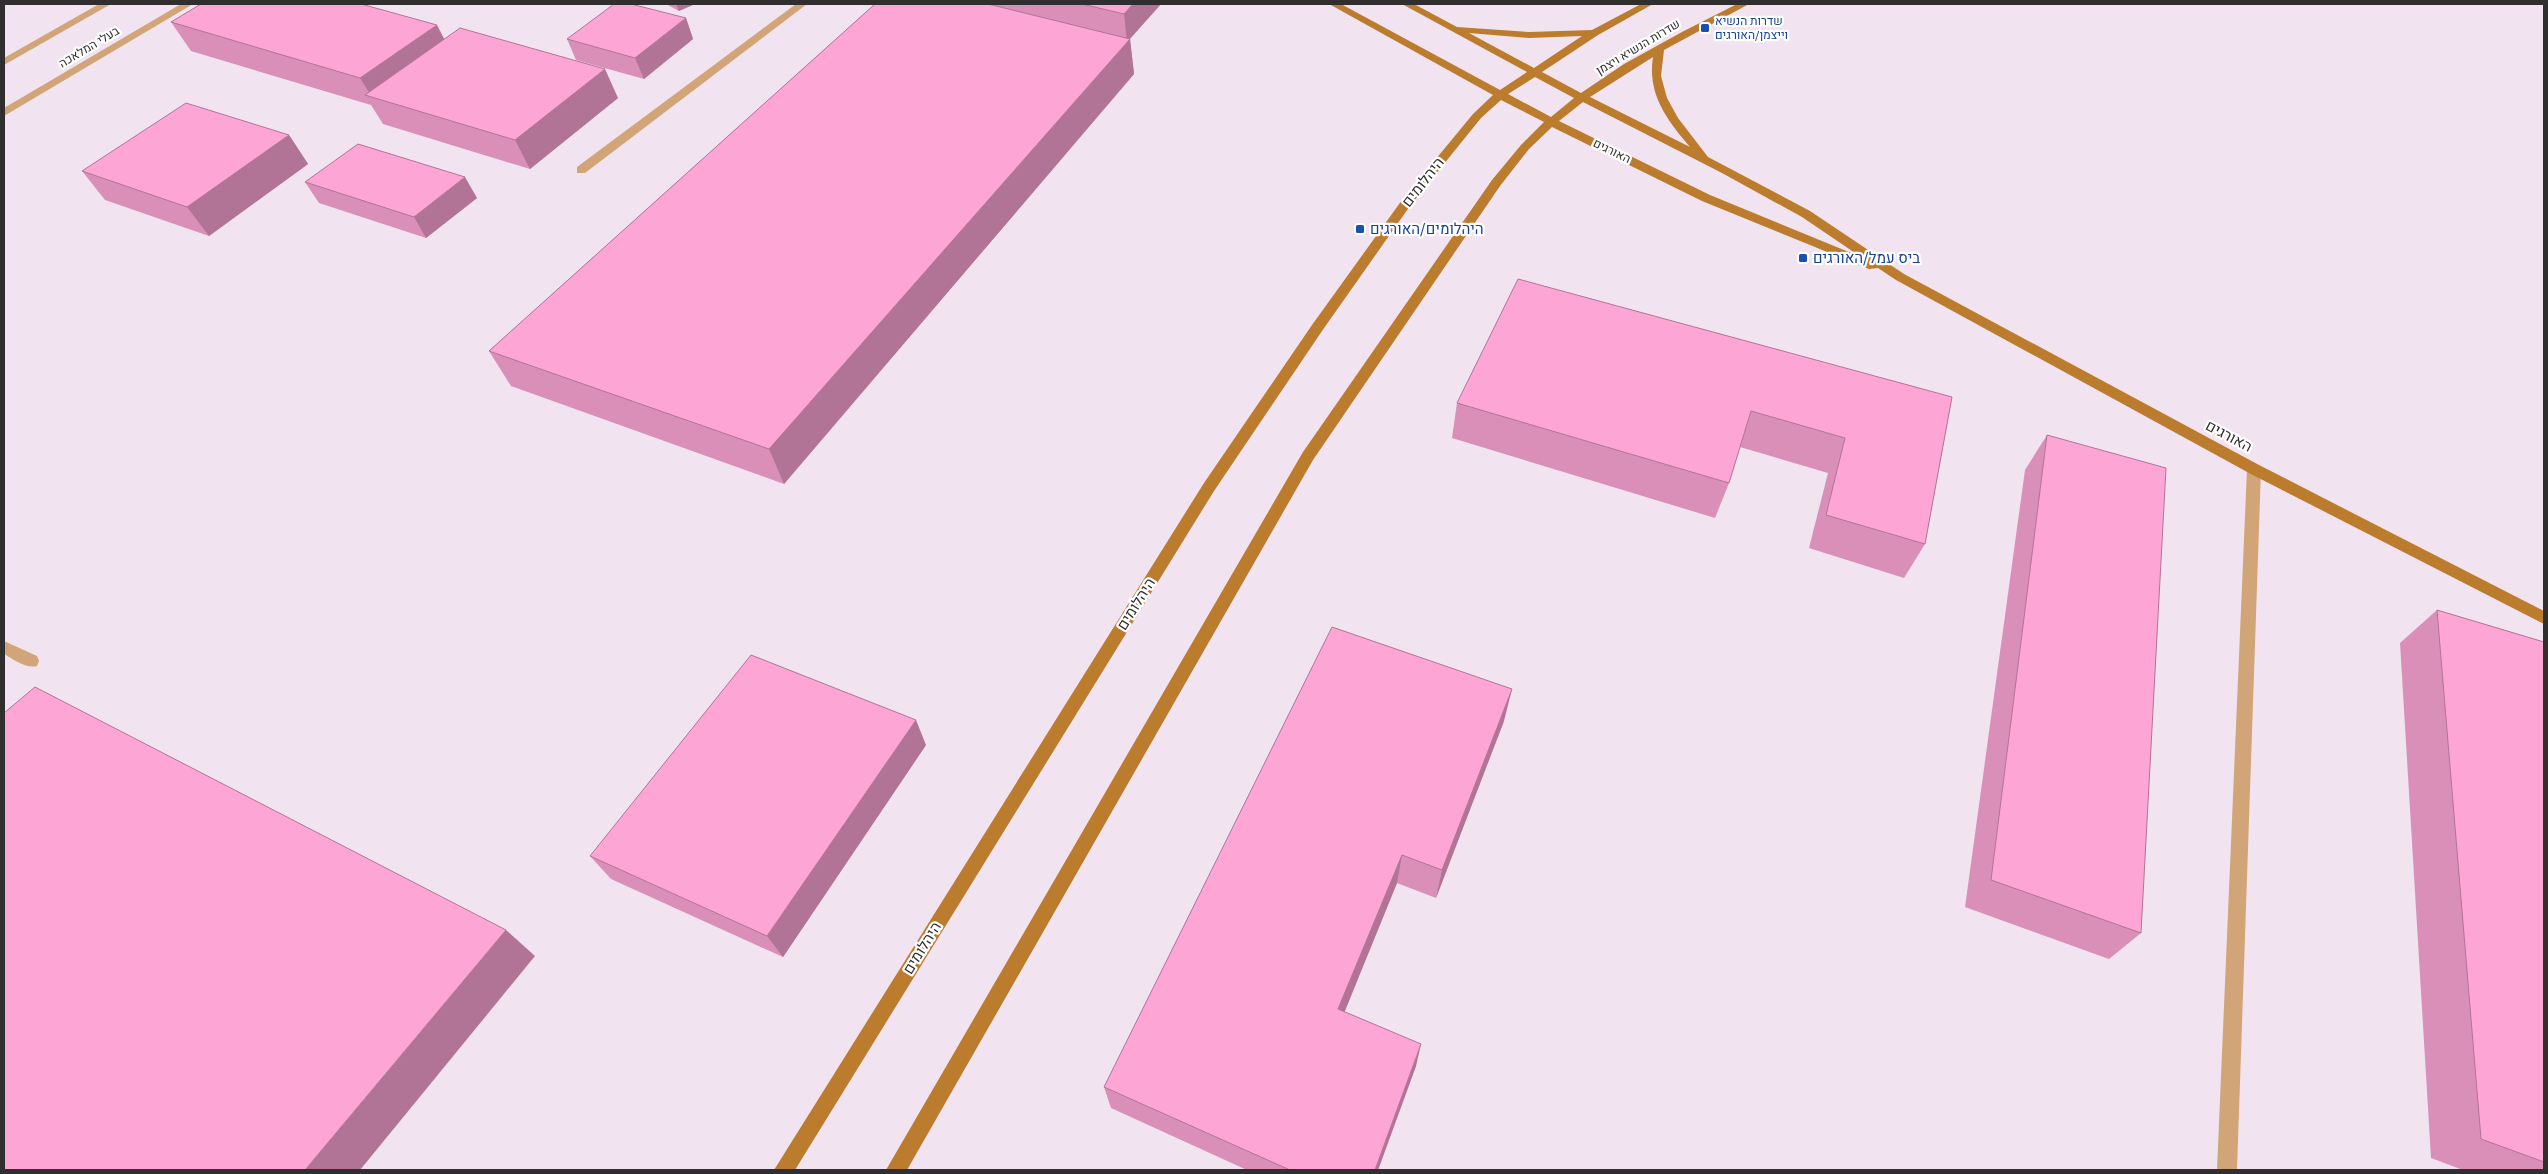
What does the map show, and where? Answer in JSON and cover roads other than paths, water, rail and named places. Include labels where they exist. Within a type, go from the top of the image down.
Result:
[{"type":"street","points":[[4,62],[106,4]]},
{"type":"street","name":"בעלי המלאכה","points":[[4,113],[188,4]]},
{"type":"street","points":[[581,170],[802,4]]},
{"type":"street","name":"האורגים","points":[[1334,4],[1500,95],[1760,222],[1900,277]]},
{"type":"street","name":"האורגים","points":[[1407,4],[1806,214],[1900,277],[2254,468],[2544,618]]},
{"type":"street","points":[[1533,72],[1594,33],[1648,4]]},
{"type":"street","name":"שדרות הנשיא ויצמן","points":[[1553,122],[1583,98],[1659,49],[1744,4]]},
{"type":"street","points":[[1454,28],[1529,35],[1594,33]]},
{"type":"street","points":[[1659,49],[1656,77],[1662,97],[1674,119],[1705,160]]},
{"type":"street","name":"היהלומים","points":[[784,1170],[1209,487],[1317,328],[1406,203],[1477,116],[1500,95],[1533,72]]},
{"type":"street","points":[[896,1170],[1308,456],[1496,183],[1525,147],[1553,122]]},
{"type":"street","points":[[2227,1170],[2254,468]]},
{"type":"street","points":[[4,647],[31,661]]},
{"type":"place","name":"שדרות הנשיא וייצמן/האורגים","points":[[1705,28]]},
{"type":"place","name":"היהלומים/האורגים","points":[[1360,229]]},
{"type":"place","name":"ביס עמל/האורגים","points":[[1803,258]]}]
